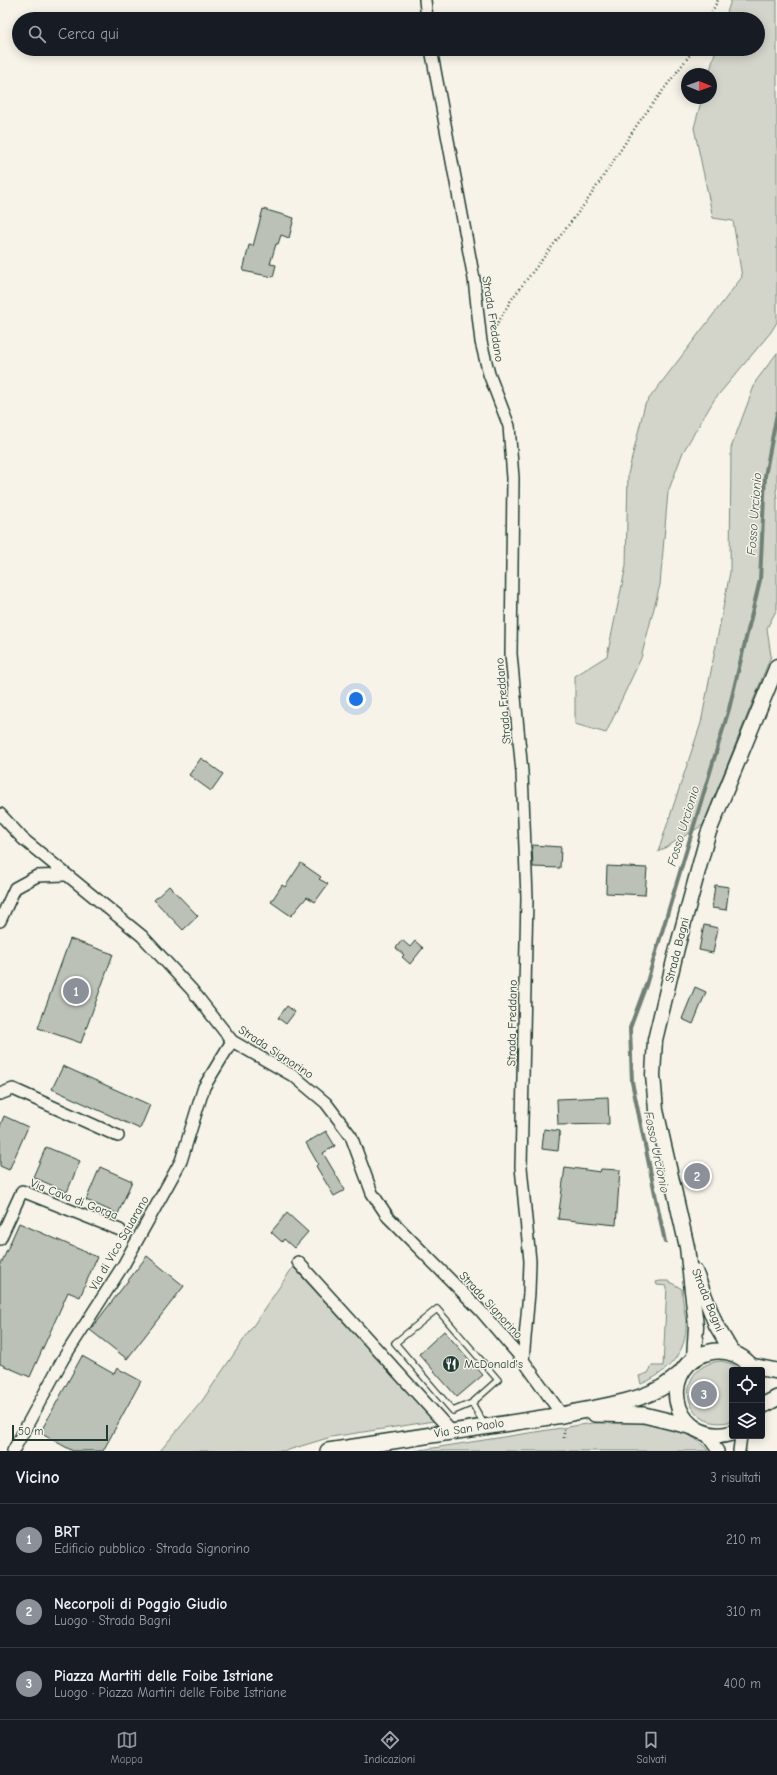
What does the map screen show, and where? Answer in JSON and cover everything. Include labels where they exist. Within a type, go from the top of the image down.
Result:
[{"type":"main road","points":[[694,1358],[714,1351],[732,1352],[742,1358],[752,1367]]},
{"type":"main road","name":"Via San Paolo","points":[[563,1422],[640,1397],[661,1388],[681,1373],[686,1365],[694,1358]]},
{"type":"main road","points":[[765,1370],[777,1371]]},
{"type":"main road","points":[[681,1373],[677,1385],[678,1403],[685,1418],[700,1430]]},
{"type":"main road","points":[[765,1404],[777,1398]]},
{"type":"main road","name":"Via San Paolo","points":[[328,1451],[485,1426],[563,1422],[644,1415],[718,1435],[729,1433]]},
{"type":"street","points":[[425,0],[426,12]]},
{"type":"street","name":"Strada Freddano","points":[[432,56],[474,279],[481,342],[488,374],[509,426],[513,478],[511,654],[522,772],[527,898],[521,1167],[530,1261],[529,1293],[523,1360]]},
{"type":"street","name":"Strada Bagni","points":[[694,1358],[696,1326],[687,1247],[656,1110],[653,1075],[655,1040],[675,956],[708,834],[777,666]]},
{"type":"street","name":"Strada Signorino","points":[[0,814],[23,840],[142,936],[192,990],[232,1041],[295,1077],[326,1103],[351,1136],[372,1193],[388,1216],[480,1310],[523,1360],[563,1422]]},
{"type":"street","points":[[0,921],[15,888],[37,876],[65,875]]},
{"type":"street","name":"Via di Vico Squarano","points":[[13,1451],[63,1359],[124,1264],[180,1161],[204,1087],[232,1041]]},
{"type":"street","points":[[0,1094],[13,1089],[118,1136]]},
{"type":"street","name":"Via Cava di Gorga","points":[[0,1239],[22,1191],[120,1230]]},
{"type":"street","name":"Strada Bagni","points":[[687,1247],[716,1325],[732,1352]]},
{"type":"street","points":[[298,1262],[451,1431]]},
{"type":"street","points":[[700,1430],[718,1451]]},
{"type":"street","points":[[739,1451],[741,1439]]},
{"type":"lane","points":[[437,1309],[498,1380],[472,1403],[452,1411],[395,1343],[437,1309]]},
{"type":"lane","points":[[472,1403],[485,1426]]},
{"type":"path","points":[[712,12],[718,0]]},
{"type":"path","points":[[481,342],[490,337],[511,300],[586,201],[639,122],[689,56]]},
{"type":"path","points":[[563,1422],[564,1440]]},
{"type":"shaded area","points":[[731,0],[777,0],[777,322],[771,332],[714,400],[683,452],[668,492],[660,585],[641,658],[606,733],[575,724],[575,676],[607,656],[626,566],[628,474],[645,404],[742,277],[733,221],[713,218],[694,128],[700,104],[717,104],[717,68],[711,68],[714,56],[765,56],[765,12],[727,12]]},
{"type":"shaded area","points":[[777,353],[777,609],[767,628],[771,656],[703,825],[658,852],[701,723],[730,572],[731,448],[756,381]]},
{"type":"shaded area","points":[[293,1267],[434,1421],[331,1437],[285,1451],[160,1451],[202,1401]]},
{"type":"shaded area","points":[[668,1281],[682,1289],[686,1334],[674,1361],[659,1374],[641,1384],[639,1376],[648,1373],[652,1366],[663,1366],[667,1286],[657,1285],[656,1282]]},
{"type":"shaded area","points":[[721,1361],[736,1367],[729,1367],[729,1421],[715,1423],[702,1418],[694,1409],[689,1398],[689,1386],[694,1374],[705,1366]]},
{"type":"shaded area","points":[[644,1422],[671,1428],[687,1434],[695,1438],[708,1451],[414,1451],[593,1423]]},
{"type":"building","points":[[263,209],[294,218],[289,238],[281,235],[278,244],[276,244],[270,264],[276,265],[273,277],[243,271],[249,245],[253,246]]},
{"type":"building","points":[[201,758],[223,774],[211,791],[189,775]]},
{"type":"building","points":[[532,845],[561,847],[560,868],[533,867]]},
{"type":"building","points":[[301,863],[321,877],[319,879],[328,884],[315,902],[307,897],[291,916],[271,902],[282,885],[285,887]]},
{"type":"building","points":[[607,866],[647,868],[645,895],[606,893]]},
{"type":"building","points":[[715,885],[729,887],[726,910],[712,908]]},
{"type":"building","points":[[169,886],[198,916],[183,930],[154,900]]},
{"type":"building","points":[[704,925],[718,928],[713,953],[699,950]]},
{"type":"building","points":[[70,939],[113,954],[81,1043],[38,1028]]},
{"type":"building","points":[[402,940],[410,947],[415,941],[423,948],[410,964],[402,957],[404,955],[396,948]]},
{"type":"building","points":[[695,987],[706,992],[693,1024],[682,1019]]},
{"type":"building","points":[[287,1006],[295,1012],[286,1024],[278,1018]]},
{"type":"building","points":[[63,1066],[150,1105],[140,1129],[52,1089]]},
{"type":"building","points":[[608,1097],[609,1124],[558,1125],[557,1099]]},
{"type":"building","points":[[4,1116],[28,1127],[9,1170],[0,1166],[0,1126]]},
{"type":"building","points":[[544,1129],[560,1131],[558,1151],[542,1149]]},
{"type":"building","points":[[326,1131],[335,1146],[323,1153],[345,1190],[334,1196],[316,1166],[318,1164],[306,1143]]},
{"type":"building","points":[[46,1147],[80,1161],[67,1192],[33,1177]]},
{"type":"building","points":[[100,1167],[132,1181],[118,1214],[86,1200]]},
{"type":"building","points":[[565,1167],[600,1172],[601,1169],[620,1170],[616,1225],[558,1219]]},
{"type":"building","points":[[287,1213],[308,1232],[294,1248],[284,1239],[282,1242],[271,1232]]},
{"type":"building","points":[[19,1223],[97,1257],[80,1297],[68,1292],[30,1377],[0,1364],[0,1266]]},
{"type":"building","points":[[147,1256],[184,1286],[127,1359],[90,1330]]},
{"type":"building","name":"McDonald's","points":[[444,1331],[483,1375],[457,1397],[419,1354]]},
{"type":"building","points":[[82,1356],[114,1374],[117,1368],[141,1381],[103,1451],[73,1451],[40,1433]]},
{"type":"waterway","name":"Fosso Urcionio","points":[[665,1242],[632,1082],[630,1028],[646,985],[729,709],[760,580],[765,476],[777,413]]},
{"type":"place","name":"BRT","points":[[76,991]]},
{"type":"place","name":"Necorpoli di Poggio Giudio","points":[[697,1176]]},
{"type":"place","name":"McDonald's","points":[[451,1364]]},
{"type":"place","name":"Piazza Martiti delle Foibe Istriane","points":[[704,1394]]}]
